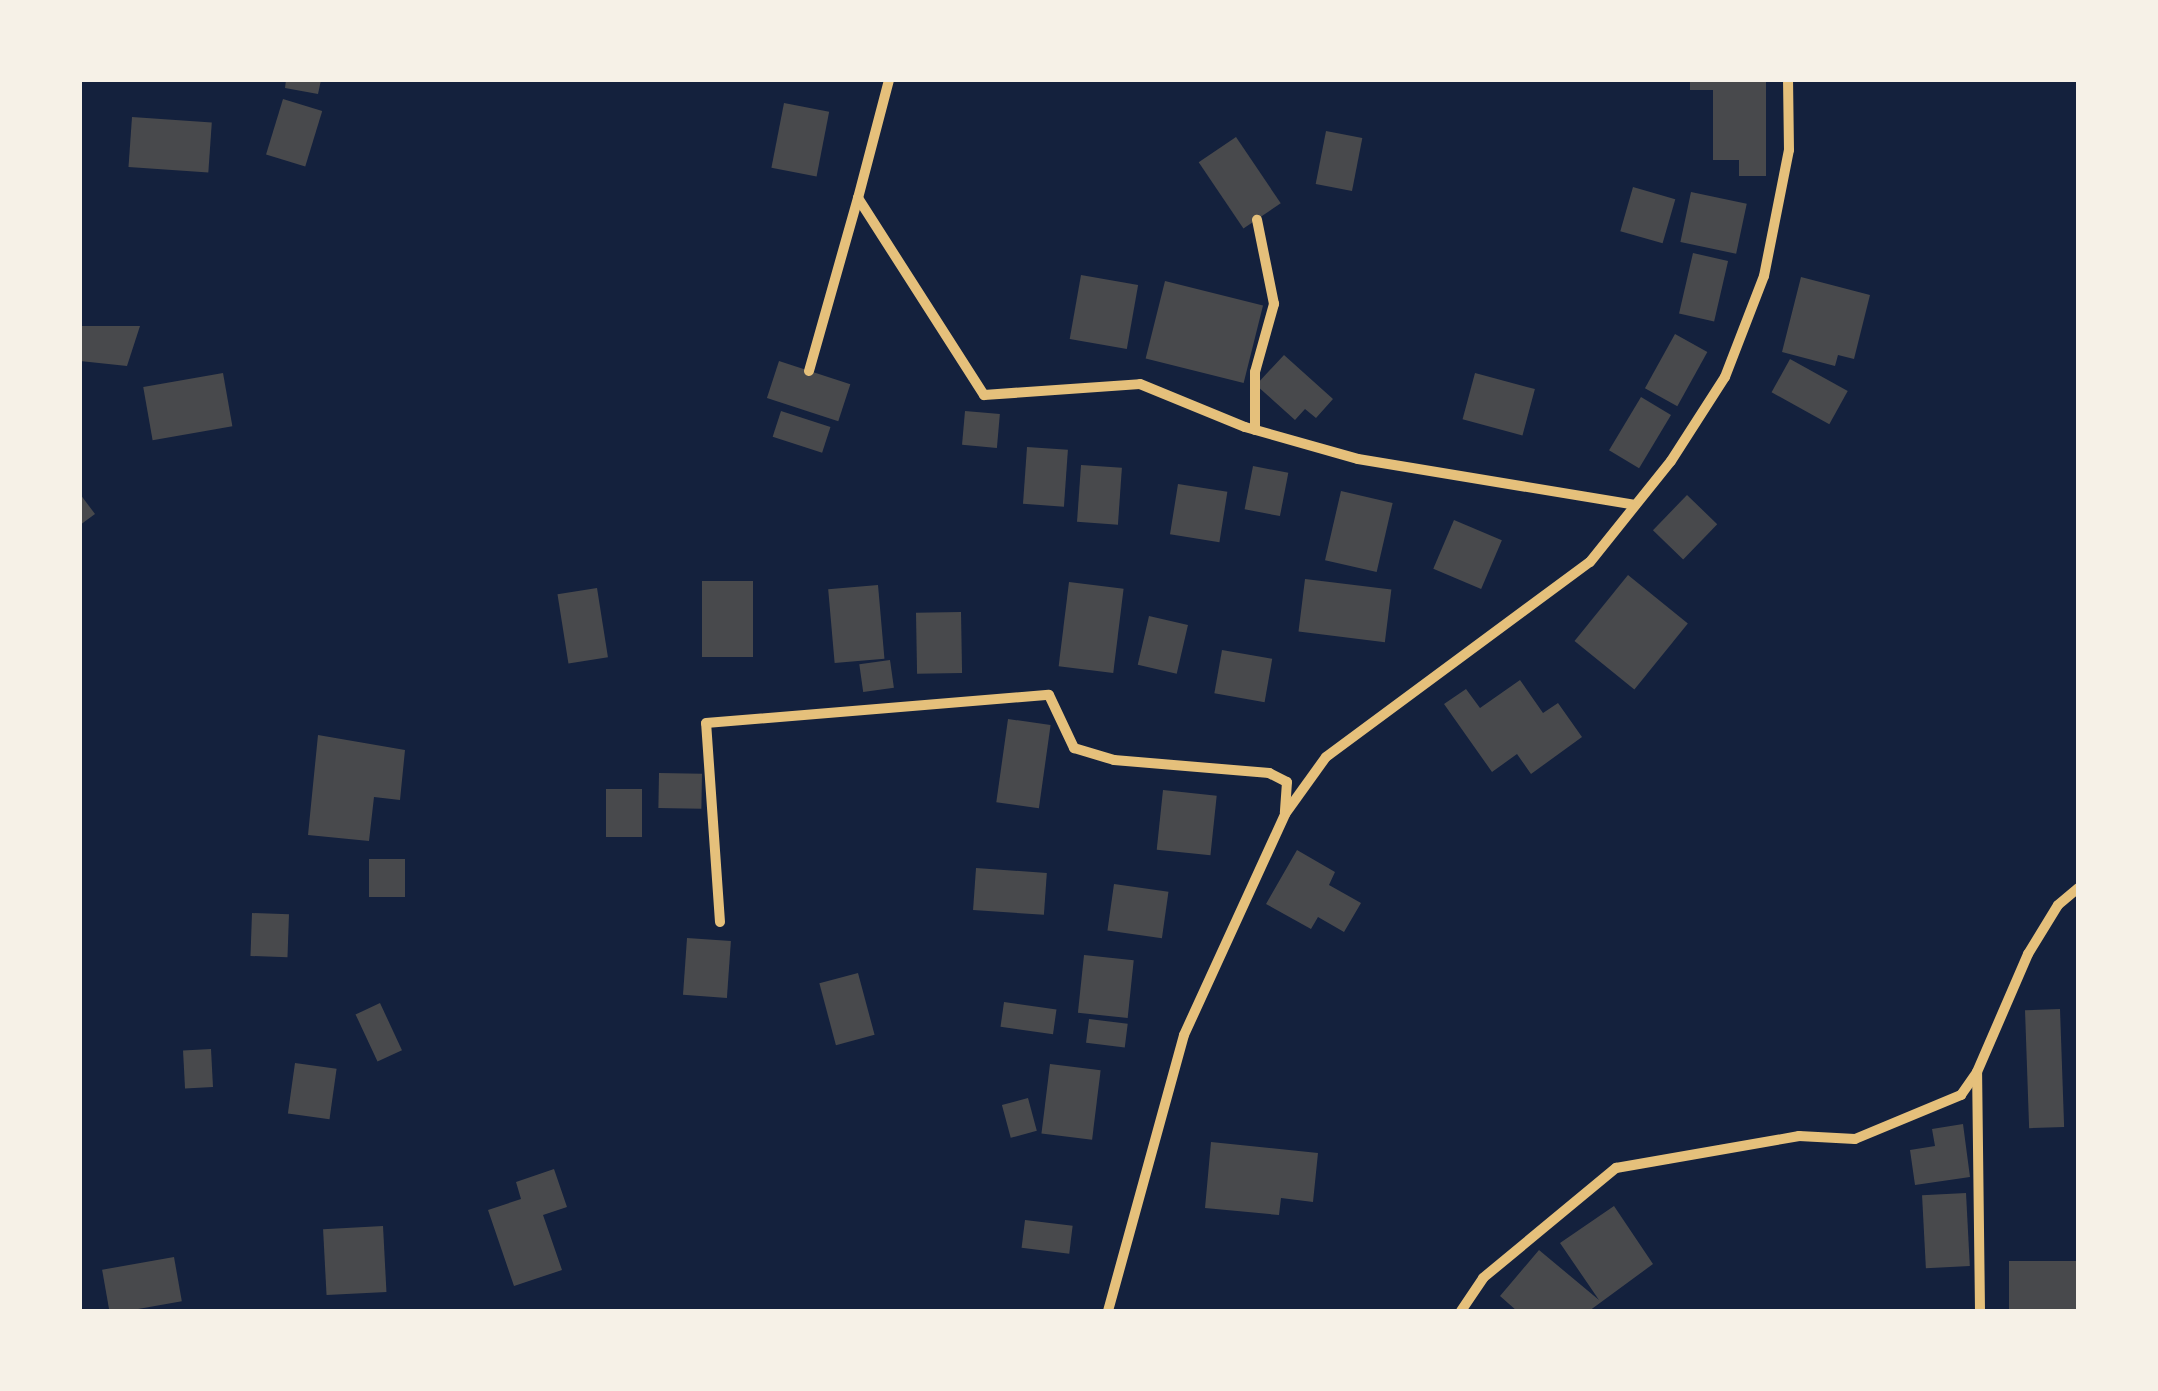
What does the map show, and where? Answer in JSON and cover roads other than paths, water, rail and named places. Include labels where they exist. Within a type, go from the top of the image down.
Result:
[{"type":"street","points":[[809,371],[889,80]]},
{"type":"street","points":[[1108,1311],[1184,1035],[1285,814],[1326,758],[1590,562],[1726,376],[1764,276],[1788,150],[1788,80]]},
{"type":"street","points":[[858,198],[984,395],[1140,384],[1255,430],[1358,459],[1635,505]]},
{"type":"street","points":[[1255,430],[1255,372],[1274,304],[1257,220]]},
{"type":"street","points":[[720,922],[706,724],[1049,694],[1074,748],[1114,760],[1269,773],[1287,782],[1285,814]]},
{"type":"street","points":[[1461,1311],[1483,1278],[1616,1168],[1799,1136],[1855,1139],[1962,1095],[1977,1072],[2028,954],[2058,905],[2078,888]]},
{"type":"street","points":[[1977,1072],[1980,1311]]}]
